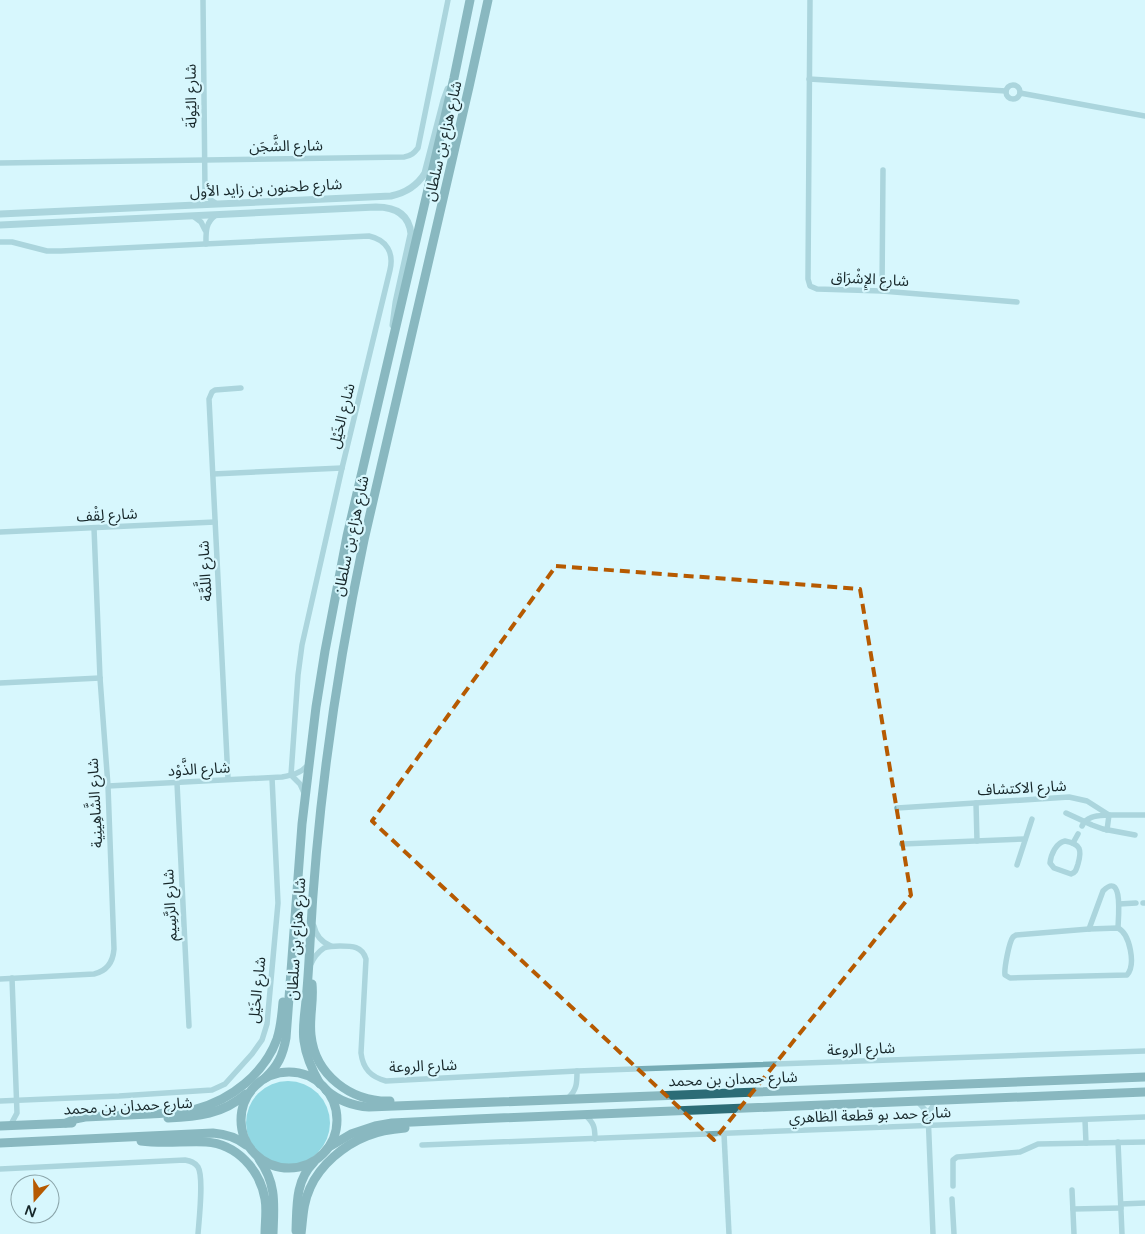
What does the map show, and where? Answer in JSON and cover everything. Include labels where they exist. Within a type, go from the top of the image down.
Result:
[{"type":"main road","name":"شارع هزاع بن سلطان","points":[[266,1078],[274,1070],[284,1049],[287,1032],[298,869],[308,765],[325,651],[347,536],[454,78],[470,0]]},
{"type":"main road","name":"شارع هزاع بن سلطان","points":[[323,1087],[309,1063],[303,1028],[325,767],[333,709],[351,600],[470,87],[488,0]]},
{"type":"main road","points":[[309,971],[313,995],[310,1027],[313,1047],[322,1067],[336,1082],[353,1094],[373,1100],[447,1099],[466,1100],[474,1103]]},
{"type":"main road","points":[[66,1123],[85,1117],[184,1111],[207,1106],[228,1096],[258,1071],[272,1050],[280,1028],[285,986],[291,973]]},
{"type":"main road","points":[[273,1234],[274,1202],[270,1178],[265,1167],[250,1149],[244,1138],[241,1126],[241,1113],[244,1101],[255,1086],[266,1078],[279,1073],[294,1072],[308,1076],[323,1087],[334,1103],[337,1118],[335,1133],[328,1147],[309,1167],[299,1188],[296,1234]]},
{"type":"main road","name":"شارع حمدان بن محمد","points":[[323,1087],[342,1101],[369,1107],[1145,1077]]},
{"type":"main road","name":"شارع حمدان بن محمد","points":[[0,1126],[202,1116],[223,1109],[250,1091]]},
{"type":"main road","name":"شارع حمدان بن محمد","points":[[328,1147],[351,1134],[384,1124],[603,1113],[1145,1092]]},
{"type":"main road","points":[[301,1234],[303,1213],[310,1188],[325,1166],[344,1149],[366,1136],[378,1132],[457,1124],[475,1119]]},
{"type":"main road","name":"شارع حمدان بن محمد","points":[[0,1143],[213,1133],[233,1137],[250,1149]]},
{"type":"main road","points":[[121,1137],[143,1142],[209,1142],[227,1146],[235,1151],[249,1164],[261,1183],[266,1200],[265,1234]]},
{"type":"main road","points":[[258,1157],[272,1164],[287,1168],[308,1164],[317,1159]]},
{"type":"street","name":"شارع اليُولَة","points":[[203,0],[205,191]]},
{"type":"street","name":"شارع الشَّجَن","points":[[0,163],[410,156],[418,148],[420,142],[448,0]]},
{"type":"street","name":"شارع الإِشْرَاق","points":[[810,0],[808,282],[810,286],[817,289],[882,291],[1017,302]]},
{"type":"street","name":"شارع طحنون بن زايد الأول","points":[[0,214],[391,196],[404,192],[417,183],[425,174],[444,100],[454,78]]},
{"type":"street","points":[[809,79],[1006,91],[1008,87],[1015,86],[1019,88],[1020,93],[1145,116]]},
{"type":"street","points":[[882,291],[883,170]]},
{"type":"street","points":[[205,191],[217,204]]},
{"type":"street","points":[[194,205],[202,198],[205,191]]},
{"type":"street","name":"شارع طحنون بن زايد الأول","points":[[0,225],[389,207],[401,213],[409,223],[411,234],[394,309],[394,336]]},
{"type":"street","points":[[206,244],[206,230],[209,221],[216,215]]},
{"type":"street","points":[[193,216],[201,222],[206,230]]},
{"type":"street","name":"شارع الخَيْل","points":[[0,242],[19,243],[55,251],[369,236],[379,239],[389,250],[391,256],[390,270],[302,644],[291,776]]},
{"type":"street","name":"شارع اللَّمَّة","points":[[228,779],[209,399],[210,395],[216,390],[241,388]]},
{"type":"street","points":[[213,474],[342,468]]},
{"type":"street","name":"شارع لِقْف","points":[[0,532],[215,522]]},
{"type":"street","name":"شارع الشَّاهِينِية","points":[[0,979],[94,974],[102,971],[111,962],[114,949],[108,786],[100,678],[94,528]]},
{"type":"street","points":[[0,683],[100,678]]},
{"type":"street","name":"شارع الذَّوْد","points":[[108,786],[272,778],[291,776],[300,772],[308,765]]},
{"type":"street","points":[[291,776],[300,784],[305,796]]},
{"type":"street","name":"شارع الخَيْل","points":[[0,1101],[212,1090],[230,1079],[252,1054],[262,1040],[267,1024],[275,935],[277,895],[272,778]]},
{"type":"street","name":"شارع الرَّسِيم","points":[[177,782],[189,1026]]},
{"type":"street","name":"شارع الاكتشاف","points":[[897,808],[1069,797],[1087,801],[1109,815]]},
{"type":"street","points":[[976,803],[977,841]]},
{"type":"street","points":[[1066,813],[1083,824],[1135,835]]},
{"type":"street","points":[[1107,830],[1109,815]]},
{"type":"street","points":[[1083,824],[1089,818],[1096,816],[1145,815]]},
{"type":"street","points":[[1017,865],[1032,819]]},
{"type":"street","points":[[1074,843],[1078,834]]},
{"type":"street","points":[[902,844],[1026,839]]},
{"type":"street","points":[[1065,841],[1074,843],[1079,848],[1080,856],[1074,872],[1069,874],[1052,867],[1050,859],[1055,848],[1065,841]]},
{"type":"street","points":[[1090,929],[1105,889],[1111,886],[1117,889],[1119,893],[1118,928]]},
{"type":"street","points":[[1118,904],[1136,903]]},
{"type":"street","points":[[311,916],[318,938],[331,946]]},
{"type":"street","points":[[1118,928],[1123,932],[1131,952],[1131,968],[1126,975],[1010,978],[1005,975],[1011,941],[1014,936],[1090,929],[1118,928]]},
{"type":"street","points":[[309,971],[318,952],[331,946]]},
{"type":"street","name":"شارع الروعة","points":[[331,946],[352,946],[362,950],[365,954],[361,1053],[366,1069],[378,1079],[1145,1051]]},
{"type":"street","points":[[12,978],[18,1113],[27,1125]]},
{"type":"street","points":[[566,1100],[573,1093],[577,1085],[577,1071]]},
{"type":"street","points":[[577,1085],[582,1093],[590,1099]]},
{"type":"street","points":[[933,1234],[928,1113],[939,1100]]},
{"type":"street","points":[[918,1102],[928,1113]]},
{"type":"street","points":[[10,1126],[18,1113]]},
{"type":"street","points":[[595,1139],[595,1127],[603,1113]]},
{"type":"street","points":[[585,1115],[595,1127]]},
{"type":"street","name":"شارع حمد بو قطعة الظاهري","points":[[422,1145],[1145,1117]]},
{"type":"street","points":[[1085,1120],[1086,1143]]},
{"type":"street","points":[[724,1134],[729,1234]]},
{"type":"street","points":[[1118,1142],[1122,1234]]},
{"type":"street","points":[[953,1186],[953,1160],[955,1157],[1020,1152],[1038,1144],[1145,1142]]},
{"type":"street","points":[[0,1169],[189,1160],[198,1167],[201,1177],[198,1234]]},
{"type":"street","points":[[1072,1190],[1074,1234]]},
{"type":"street","points":[[952,1198],[954,1234]]},
{"type":"street","points":[[1073,1209],[1145,1203]]},
{"type":"highlighted area","points":[[556,566],[860,589],[911,895],[714,1140],[372,821]]},
{"type":"water","points":[[288,1081],[304,1084],[318,1093],[327,1107],[330,1123],[327,1139],[318,1153],[304,1162],[288,1165],[272,1162],[258,1153],[249,1139],[246,1123],[249,1107],[258,1093],[272,1084]]}]
